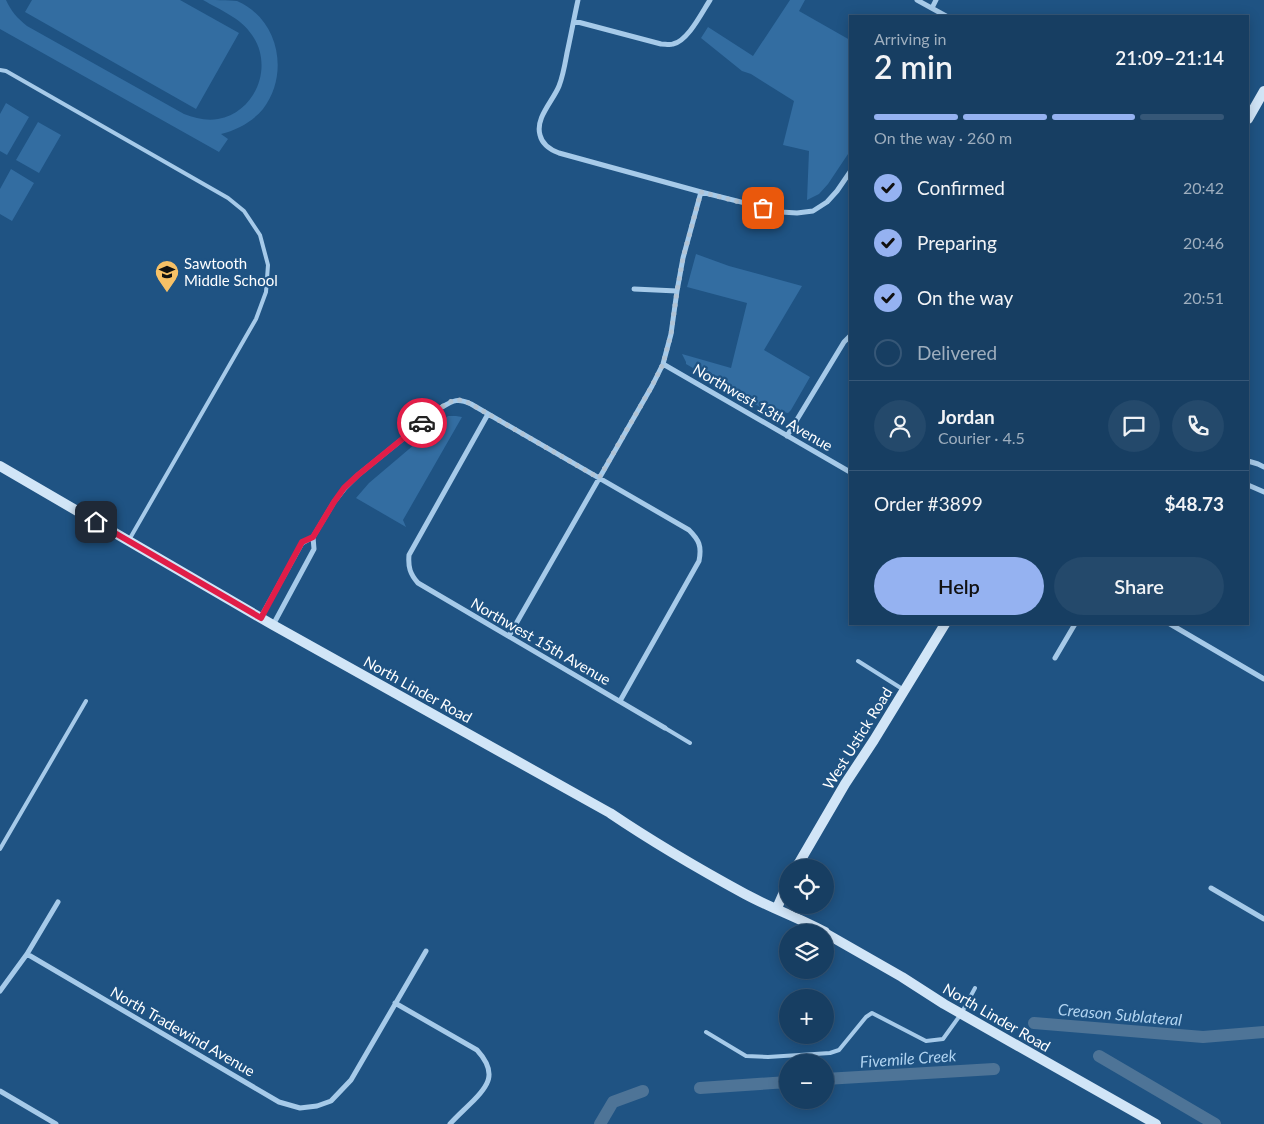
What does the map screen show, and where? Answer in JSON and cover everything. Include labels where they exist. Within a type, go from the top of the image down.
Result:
[{"type":"main road","points":[[1249,117],[1264,92]]},
{"type":"main road","name":"North Linder Road","points":[[0,466],[273,625],[602,808],[652,841],[746,894],[810,924]]},
{"type":"main road","name":"West Ustick Road","points":[[801,859],[845,784],[944,625]]},
{"type":"main road","points":[[776,908],[779,902]]},
{"type":"main road","name":"North Linder Road","points":[[834,938],[902,977],[961,1014],[1156,1124]]},
{"type":"street","points":[[578,0],[563,75],[542,116],[539,126],[543,142],[552,150],[701,192],[781,212],[813,211],[827,202],[837,192],[849,174]]},
{"type":"street","points":[[574,21],[661,44],[674,44],[690,32],[710,0]]},
{"type":"street","points":[[917,0],[944,15]]},
{"type":"street","points":[[932,8],[936,0]]},
{"type":"street","points":[[509,636],[663,364],[671,334],[684,255],[701,192]]},
{"type":"street","points":[[634,289],[677,291]]},
{"type":"street","points":[[787,436],[844,342],[849,337]]},
{"type":"street","name":"Northwest 13th Avenue","points":[[663,364],[849,471]]},
{"type":"street","points":[[261,618],[302,542],[313,537],[344,488],[442,407],[456,400],[464,401],[689,530],[698,541],[701,551],[699,561],[620,701]]},
{"type":"street","name":"Northwest 15th Avenue","points":[[488,414],[409,555],[409,570],[418,583],[665,728]]},
{"type":"street","points":[[1249,461],[1264,467]]},
{"type":"street","points":[[1249,485],[1264,492]]},
{"type":"street","points":[[273,625],[314,549],[313,537]]},
{"type":"street","points":[[1055,658],[1073,625]]},
{"type":"street","points":[[1172,625],[1264,679]]},
{"type":"street","points":[[1211,888],[1264,919]]},
{"type":"street","points":[[0,991],[27,954],[58,902]]},
{"type":"street","points":[[426,951],[395,1003],[477,1050],[484,1057],[489,1070],[488,1081],[483,1091],[450,1124]]},
{"type":"street","name":"North Tradewind Avenue","points":[[27,954],[279,1102],[300,1108],[317,1106],[331,1101],[351,1080],[395,1003]]},
{"type":"street","points":[[0,1091],[56,1124]]},
{"type":"lane","points":[[0,70],[6,71],[228,198],[244,212],[260,235],[268,265],[266,292],[256,318],[129,540]]},
{"type":"lane","points":[[858,661],[904,690]]},
{"type":"lane","points":[[0,849],[86,701]]},
{"type":"lane","points":[[665,728],[690,742]]},
{"type":"lane","points":[[706,1032],[744,1055],[768,1058],[830,1053],[839,1050],[866,1016],[872,1013],[926,1041],[943,1039],[961,1014],[975,988]]},
{"type":"shaded area","points":[[0,0],[6,0],[10,8],[27,26],[184,114],[209,120],[231,115],[251,98],[258,86],[261,60],[258,47],[252,35],[230,15],[203,0],[237,1],[251,9],[263,21],[271,34],[278,64],[276,80],[271,95],[259,114],[244,125],[221,134],[228,139],[219,152],[0,29]]},
{"type":"shaded area","points":[[32,0],[180,0],[239,33],[196,109],[25,12]]},
{"type":"shaded area","points":[[790,0],[805,0],[799,11],[849,39],[849,152],[828,184],[819,194],[807,200],[809,151],[783,145],[794,101],[751,74],[742,71],[701,38],[708,27],[753,56]]},
{"type":"shaded area","points":[[6,103],[29,117],[7,155],[0,151],[0,114]]},
{"type":"shaded area","points":[[38,122],[61,135],[39,173],[16,160]]},
{"type":"shaded area","points":[[11,169],[34,183],[12,221],[0,214],[0,189]]},
{"type":"shaded area","points":[[696,254],[729,266],[802,286],[764,350],[810,377],[788,413],[783,412],[781,416],[774,415],[686,364],[682,354],[731,368],[747,303],[687,287]]},
{"type":"shaded area","points":[[448,416],[462,417],[403,520],[406,527],[356,498],[369,483]]},
{"type":"waterway","name":"Creason Sublateral","points":[[1034,1023],[1203,1037],[1264,1032]]},
{"type":"waterway","name":"Fivemile Creek","points":[[1099,1056],[1215,1124]]},
{"type":"waterway","name":"Fivemile Creek","points":[[834,1078],[994,1069]]},
{"type":"waterway","name":"Fivemile Creek","points":[[700,1088],[779,1083]]},
{"type":"waterway","name":"Fivemile Creek","points":[[600,1124],[613,1102],[643,1091]]},
{"type":"way so far","points":[[422,423],[452,401],[464,401],[599,478],[663,364],[671,334],[683,258],[701,192],[763,208]]},
{"type":"place","name":"Sawtooth Middle School","points":[[167,293]]},
{"type":"route","points":[[96,522],[261,618],[302,542],[313,537],[344,488],[422,423]]}]
